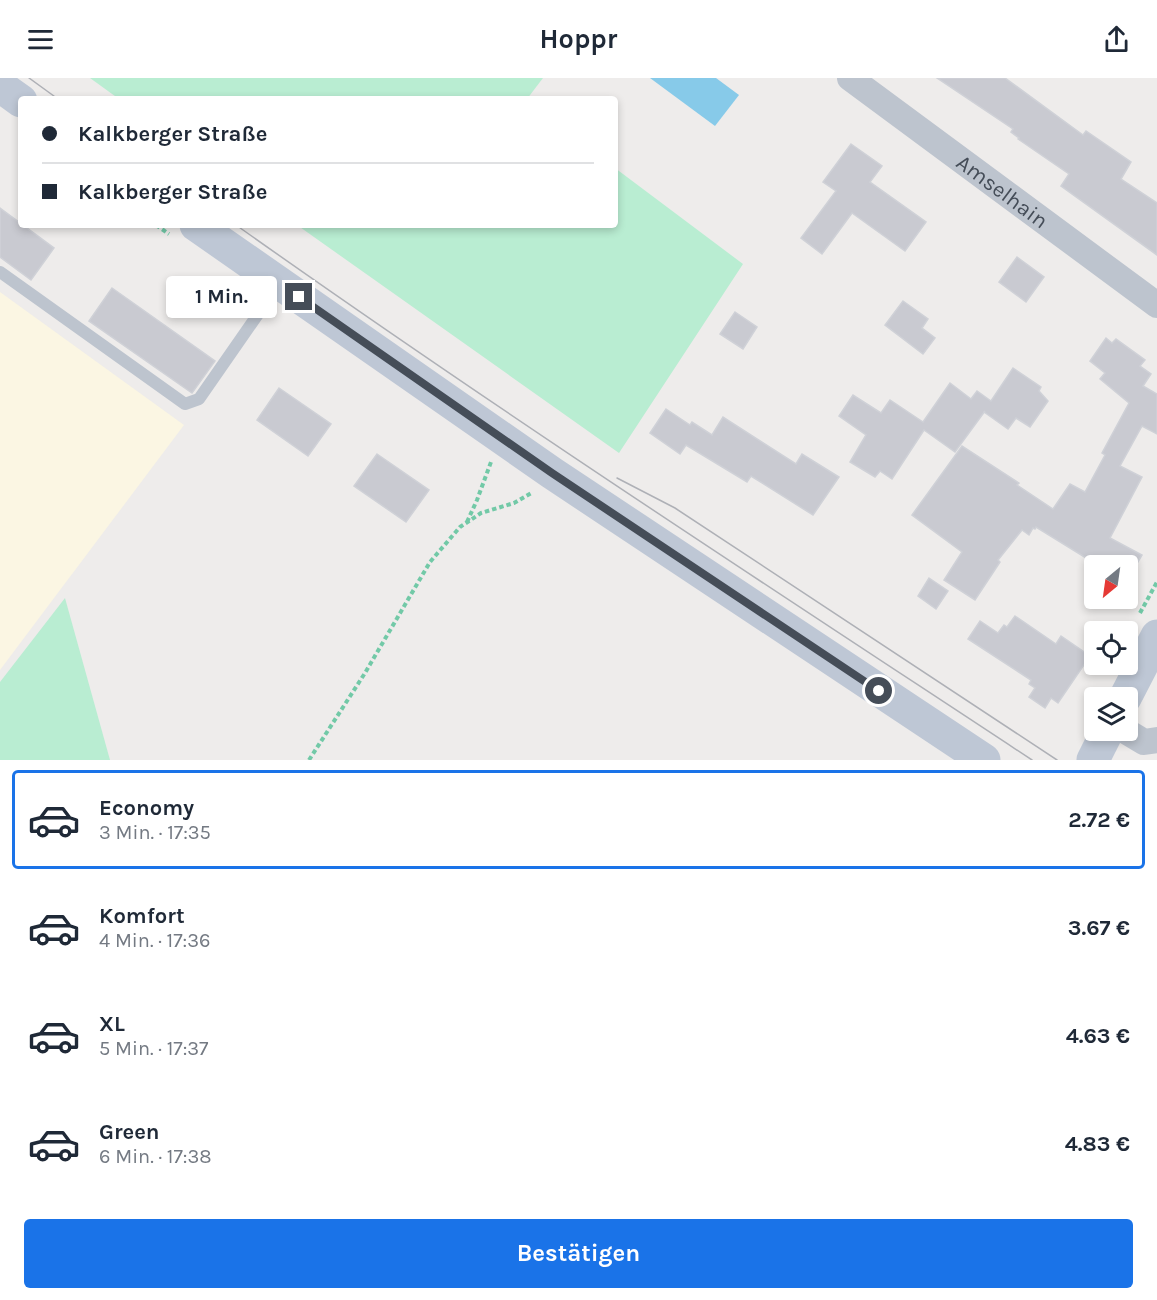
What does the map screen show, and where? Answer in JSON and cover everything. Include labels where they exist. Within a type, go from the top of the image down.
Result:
[{"type":"main road","points":[[0,86],[18,99]]},
{"type":"main road","points":[[200,228],[552,473],[984,760]]},
{"type":"main road","points":[[1128,687],[1147,627]]},
{"type":"main road","points":[[1093,760],[1102,741]]},
{"type":"street","name":"Amselhain","points":[[850,78],[1157,305]]},
{"type":"street","points":[[1138,738],[1144,741],[1157,740]]},
{"type":"lane","points":[[0,272],[185,404],[199,399],[280,283]]},
{"type":"path","points":[[466,523],[492,458]]},
{"type":"path","points":[[309,760],[365,672],[430,562],[460,527],[481,513],[514,503],[537,489],[552,473]]},
{"type":"path","points":[[1147,627],[1157,582]]},
{"type":"shaded area","points":[[0,292],[184,425],[0,670]]},
{"type":"green space","points":[[90,78],[543,78],[529,96],[115,96]]},
{"type":"green space","points":[[618,170],[743,264],[619,453],[301,228],[618,228]]},
{"type":"green space","points":[[65,598],[110,760],[0,760],[0,682]]},
{"type":"water","points":[[650,78],[716,78],[739,95],[715,126]]},
{"type":"building","points":[[937,78],[1005,78],[1083,135],[1086,131],[1131,162],[1121,179],[1157,203],[1157,255],[1061,186],[1069,174],[1018,139],[1011,132],[1013,129]]},
{"type":"building","points":[[851,144],[882,166],[870,182],[926,222],[905,251],[852,213],[822,254],[801,238],[836,191],[823,182]]},
{"type":"building","points":[[0,208],[18,221],[18,228],[27,228],[54,248],[31,280],[0,257]]},
{"type":"building","points":[[1017,257],[1044,277],[1026,302],[999,282]]},
{"type":"building","points":[[112,288],[215,361],[192,393],[89,321]]},
{"type":"building","points":[[903,301],[928,319],[922,328],[935,338],[923,354],[885,325]]},
{"type":"building","points":[[735,312],[757,327],[743,349],[720,334]]},
{"type":"building","points":[[1106,338],[1112,343],[1116,339],[1145,360],[1140,366],[1151,374],[1143,386],[1157,394],[1157,434],[1142,426],[1120,466],[1142,477],[1110,538],[1142,555],[1138,562],[1138,555],[1084,557],[1036,527],[1029,535],[1022,530],[998,560],[1000,562],[975,600],[944,580],[962,552],[912,515],[962,446],[1019,483],[1017,485],[1053,509],[1070,484],[1085,492],[1105,455],[1102,453],[1129,403],[1100,379],[1105,373],[1090,361]]},
{"type":"building","points":[[1013,368],[1041,387],[1039,391],[1048,401],[1030,427],[1016,418],[1008,429],[984,412],[955,452],[924,430],[892,479],[880,471],[875,477],[850,462],[866,435],[839,416],[853,395],[881,413],[890,400],[923,422],[950,383],[971,399],[977,391],[991,401]]},
{"type":"building","points":[[279,388],[331,424],[308,456],[257,420]]},
{"type":"building","points":[[666,409],[690,425],[692,422],[712,435],[723,417],[796,464],[802,454],[839,477],[813,515],[751,476],[747,482],[686,445],[680,454],[650,433]]},
{"type":"building","points":[[377,454],[429,490],[406,522],[354,486]]},
{"type":"building","points":[[929,578],[948,591],[936,609],[918,596]]},
{"type":"building","points":[[1015,616],[1056,644],[1061,636],[1084,652],[1084,665],[1058,703],[1051,698],[1045,708],[1029,697],[1035,688],[1029,684],[1031,680],[968,639],[980,621],[998,633],[1004,625],[1007,627]]},
{"type":"tram line","points":[[29,78],[54,96]]},
{"type":"tram line","points":[[240,228],[532,429],[1032,760]]},
{"type":"tram line","points":[[617,478],[675,508],[1057,760]]},
{"type":"route","points":[[299,297],[552,473],[879,691]]}]
